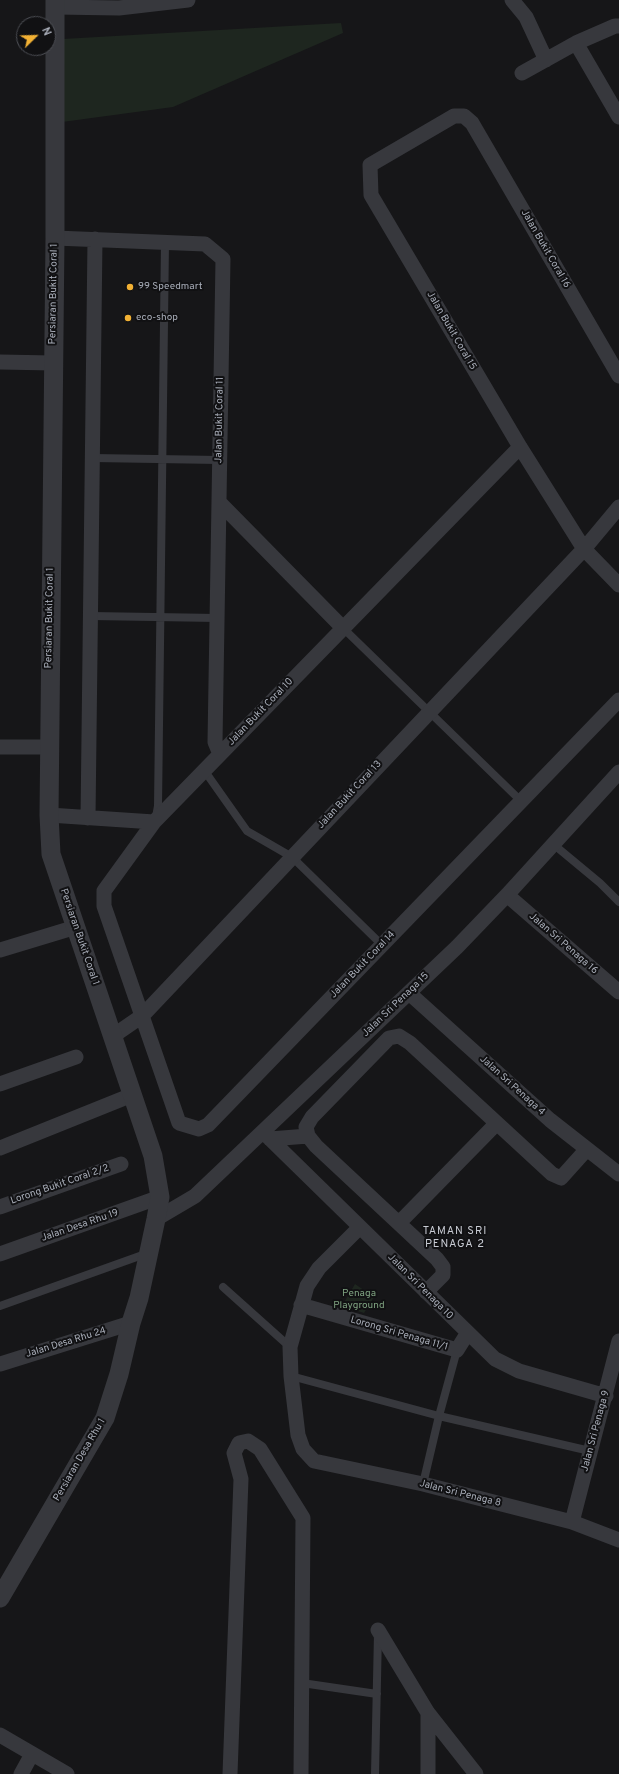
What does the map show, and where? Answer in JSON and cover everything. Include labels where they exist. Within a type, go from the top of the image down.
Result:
[{"type":"street","points":[[55,4],[119,4],[188,0]]},
{"type":"street","points":[[512,0],[526,17],[546,60]]},
{"type":"street","name":"Persiaran Bukit Coral 1","points":[[55,4],[55,238],[49,747],[49,816],[51,854],[153,1156],[160,1197],[156,1219]]},
{"type":"street","points":[[522,73],[576,43],[615,26],[619,26]]},
{"type":"street","points":[[576,43],[619,117]]},
{"type":"street","name":"Jalan Bukit Coral 15","points":[[472,123],[464,116],[454,116],[370,165],[371,195],[520,447],[584,548],[619,585]]},
{"type":"street","name":"Jalan Bukit Coral 16","points":[[472,123],[619,376]]},
{"type":"street","name":"Jalan Bukit Coral 11","points":[[55,238],[205,244],[223,259],[215,742],[220,754]]},
{"type":"street","points":[[88,818],[95,239]]},
{"type":"street","points":[[0,362],[53,363]]},
{"type":"street","name":"Jalan Bukit Coral 10","points":[[142,1016],[104,906],[104,891],[154,822],[520,447]]},
{"type":"street","points":[[219,502],[343,628]]},
{"type":"street","name":"Jalan Bukit Coral 13","points":[[113,1036],[142,1016],[584,548],[619,507]]},
{"type":"street","name":"Jalan Bukit Coral 14","points":[[142,1016],[179,1123],[199,1129],[208,1125],[619,700]]},
{"type":"street","points":[[0,747],[49,747]]},
{"type":"street","name":"Jalan Sri Penaga 15","points":[[156,1219],[195,1196],[267,1136],[409,993],[457,947],[507,895],[619,772]]},
{"type":"street","points":[[49,816],[154,822]]},
{"type":"street","name":"Jalan Sri Penaga 16","points":[[507,895],[619,992]]},
{"type":"street","points":[[0,950],[76,927]]},
{"type":"street","name":"Jalan Sri Penaga 4","points":[[409,993],[550,1120],[619,1174]]},
{"type":"street","points":[[426,1292],[443,1275],[444,1267],[308,1136],[306,1127],[312,1117],[389,1038],[399,1036],[410,1043],[496,1124],[552,1174],[561,1178],[587,1149]]},
{"type":"street","points":[[0,1084],[76,1057]]},
{"type":"street","points":[[0,1148],[132,1095]]},
{"type":"street","points":[[399,1223],[496,1124]]},
{"type":"street","points":[[267,1136],[308,1136]]},
{"type":"street","name":"Jalan Sri Penaga 10","points":[[267,1136],[467,1334],[495,1359],[519,1372],[606,1396]]},
{"type":"street","name":"Lorong Bukit Coral 2/2","points":[[0,1207],[121,1164]]},
{"type":"street","name":"Jalan Desa Rhu 19","points":[[0,1254],[160,1197]]},
{"type":"street","name":"Persiaran Desa Rhu 1","points":[[0,1598],[104,1418],[119,1374],[131,1323],[139,1298],[156,1219]]},
{"type":"street","points":[[291,1376],[290,1347],[307,1286],[319,1268],[360,1227]]},
{"type":"street","name":"Lorong Sri Penaga 11/1","points":[[301,1305],[457,1350],[467,1334]]},
{"type":"street","name":"Jalan Desa Rhu 24","points":[[0,1366],[131,1323]]},
{"type":"street","name":"Jalan Sri Penaga 9","points":[[572,1522],[606,1396],[619,1341]]},
{"type":"street","name":"Jalan Sri Penaga 8","points":[[291,1376],[298,1435],[302,1449],[314,1461],[423,1484],[572,1522],[619,1540]]},
{"type":"street","points":[[230,1774],[241,1479],[234,1453],[239,1443],[248,1441],[260,1448],[303,1518],[301,1774]]},
{"type":"street","points":[[378,1630],[428,1713],[476,1774]]},
{"type":"street","points":[[428,1713],[428,1774]]},
{"type":"street","points":[[0,1735],[66,1774]]},
{"type":"street","points":[[21,1774],[32,1754]]},
{"type":"lane","points":[[154,822],[158,806],[165,242]]},
{"type":"lane","points":[[93,458],[220,460]]},
{"type":"lane","points":[[90,616],[217,618]]},
{"type":"lane","points":[[343,628],[521,801]]},
{"type":"lane","points":[[204,770],[247,830],[292,856],[382,945]]},
{"type":"lane","points":[[553,844],[619,902]]},
{"type":"lane","points":[[0,1306],[150,1252]]},
{"type":"lane","points":[[223,1287],[290,1347]]},
{"type":"lane","points":[[423,1484],[439,1416],[457,1350]]},
{"type":"lane","points":[[291,1376],[439,1416],[590,1451]]},
{"type":"lane","points":[[375,1774],[378,1630]]},
{"type":"lane","points":[[302,1683],[377,1694]]},
{"type":"green space","points":[[341,23],[343,33],[173,107],[62,122],[63,39]]},
{"type":"green space","name":"Penaga Playground","points":[[355,1284],[374,1297],[364,1313],[342,1306]]},
{"type":"place","name":"99 Speedmart","points":[[130,287]]},
{"type":"place","name":"eco-shop","points":[[128,318]]},
{"type":"district","name":"TAMAN SRI PENAGA 2","points":[[455,1238]]}]
